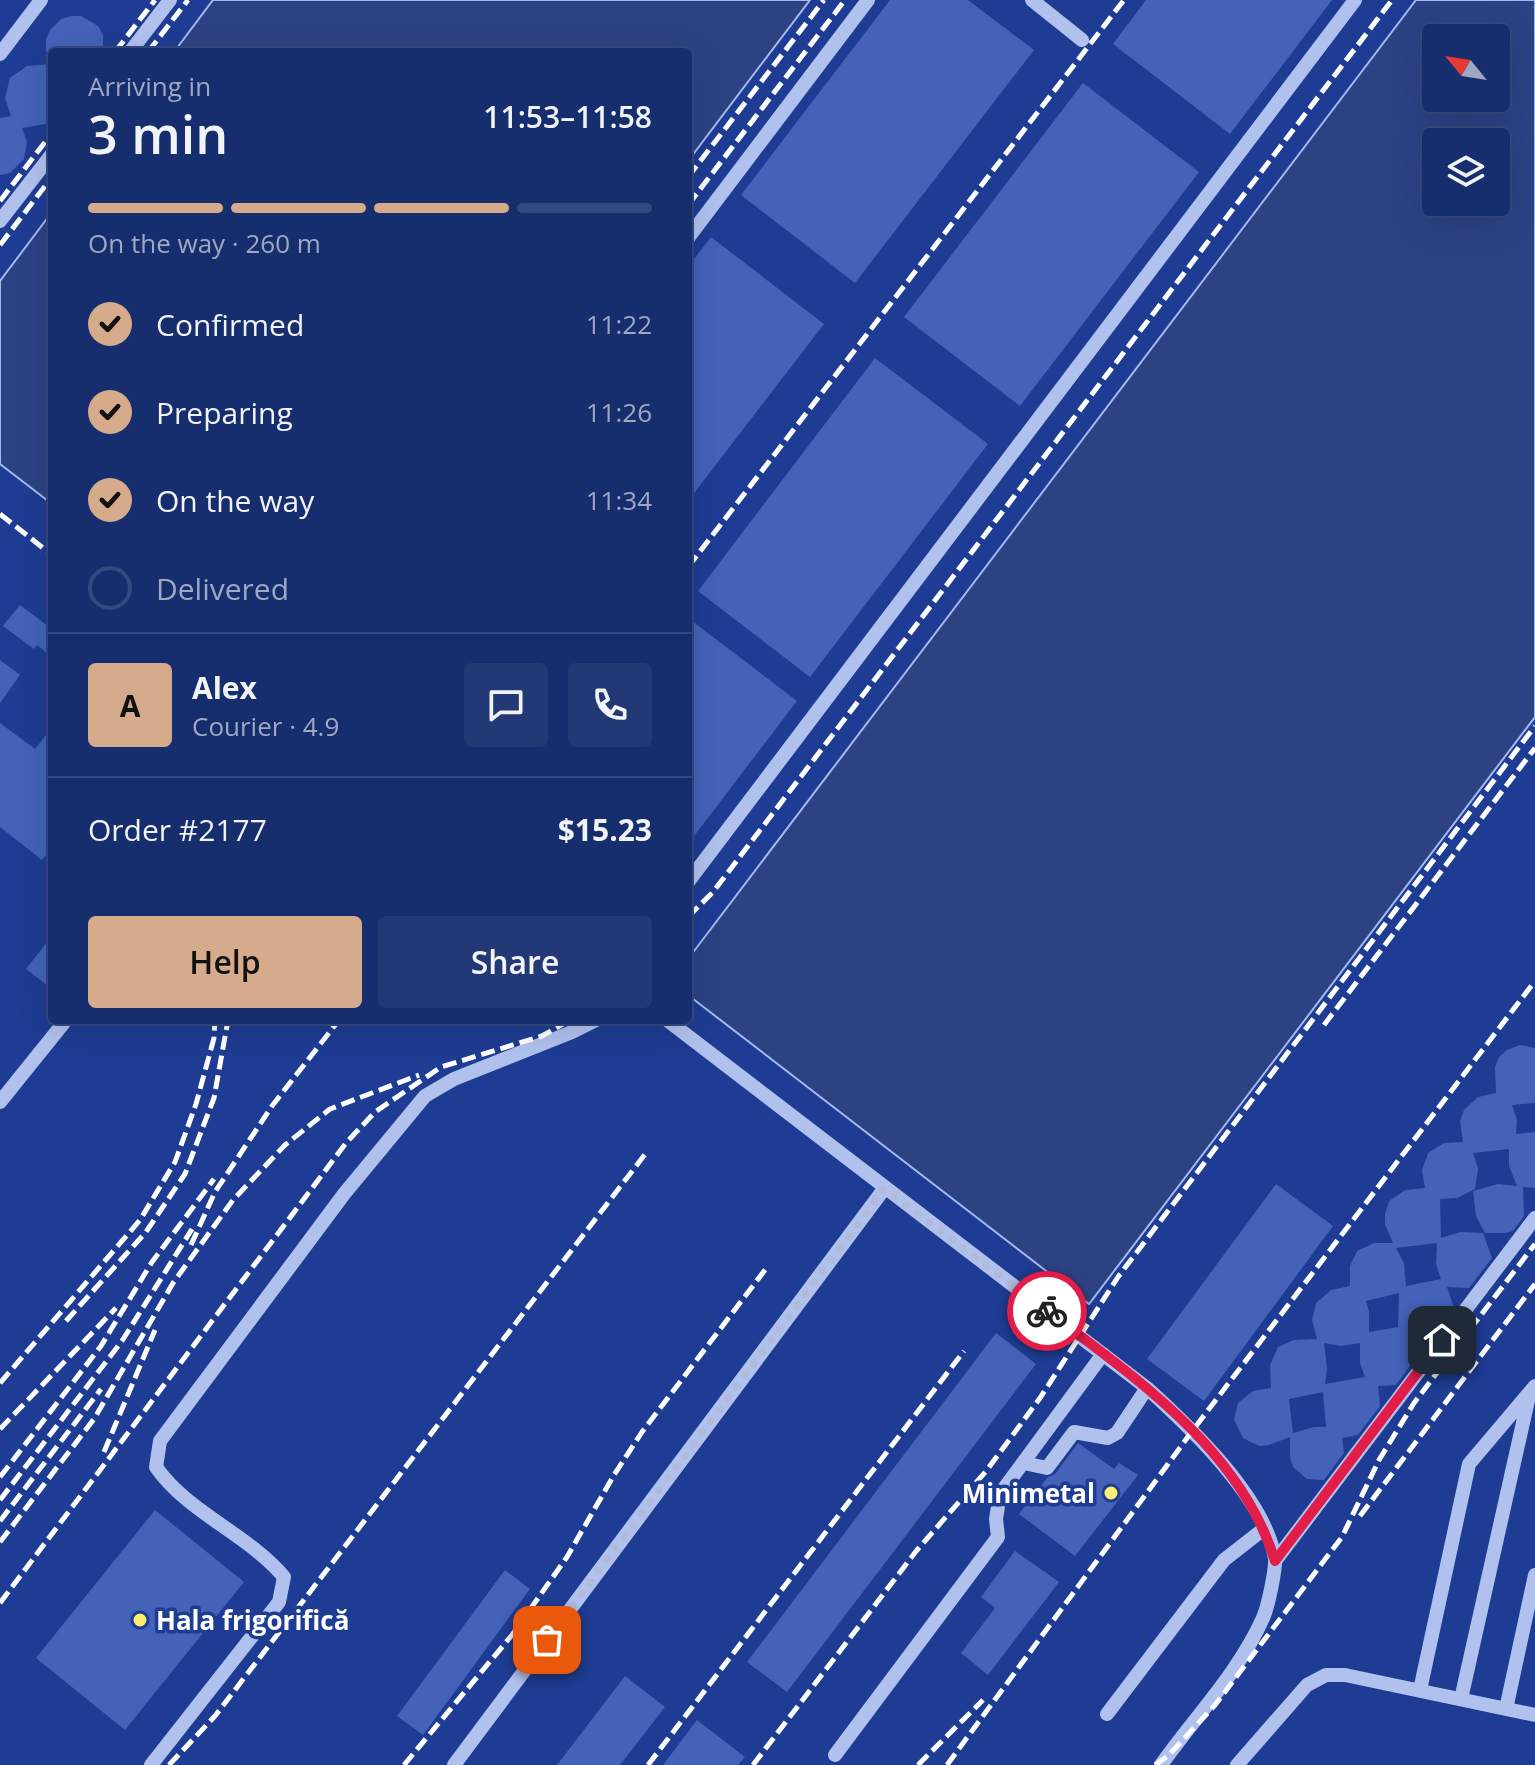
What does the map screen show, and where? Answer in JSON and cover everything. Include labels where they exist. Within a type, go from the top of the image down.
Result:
[{"type":"street","points":[[0,54],[41,0]]},
{"type":"street","points":[[133,48],[170,0]]},
{"type":"street","points":[[692,233],[868,0]]},
{"type":"street","points":[[1032,0],[1082,40]]},
{"type":"street","points":[[692,877],[1355,0]]},
{"type":"street","points":[[0,221],[48,159]]},
{"type":"street","points":[[0,1102],[63,1024]]},
{"type":"street","points":[[151,1765],[279,1602],[284,1577],[269,1559],[169,1485],[156,1467],[160,1441],[344,1194],[425,1096],[454,1079],[588,1024]]},
{"type":"street","points":[[672,1024],[1147,1388],[1193,1430],[1251,1503],[1265,1528],[1275,1561]]},
{"type":"street","points":[[454,1765],[884,1189]]},
{"type":"street","points":[[1161,1765],[1240,1659],[1264,1616],[1275,1561],[1535,1218]]},
{"type":"street","points":[[835,1755],[998,1537],[996,1519],[1000,1494],[1103,1354]]},
{"type":"street","points":[[1024,1463],[1047,1468],[1074,1432],[1108,1438],[1117,1433],[1147,1388]]},
{"type":"street","points":[[1420,1690],[1469,1464],[1533,1389]]},
{"type":"street","points":[[1461,1699],[1533,1389]]},
{"type":"street","points":[[1107,1714],[1224,1560],[1265,1528]]},
{"type":"street","points":[[1506,1709],[1535,1575]]},
{"type":"street","points":[[1237,1765],[1307,1685],[1326,1675],[1345,1675],[1535,1715]]},
{"type":"water","points":[[213,0],[810,0],[692,156],[692,48],[177,48]]},
{"type":"water","points":[[1416,0],[1535,0],[1535,717],[1089,1304],[692,998],[692,954]]},
{"type":"water","points":[[48,217],[48,501],[0,464],[0,281]]},
{"type":"building","points":[[890,0],[968,0],[1034,50],[855,283],[741,195]]},
{"type":"building","points":[[1146,0],[1332,0],[1230,134],[1113,44]]},
{"type":"building","points":[[81,16],[98,26],[103,35],[103,48],[48,48],[46,52],[50,30],[61,19]]},
{"type":"building","points":[[48,64],[48,122],[22,128],[27,142],[24,159],[10,173],[0,175],[0,118],[11,116],[5,98],[10,78],[27,66]]},
{"type":"building","points":[[1083,83],[1199,172],[1020,406],[904,317]]},
{"type":"building","points":[[711,237],[824,324],[692,496],[692,262]]},
{"type":"building","points":[[875,358],[988,444],[810,677],[698,591]]},
{"type":"building","points":[[20,605],[48,626],[48,654],[37,645],[34,649],[3,626]]},
{"type":"building","points":[[692,621],[797,701],[692,839]]},
{"type":"building","points":[[0,660],[20,675],[0,703]]},
{"type":"building","points":[[0,723],[35,749],[48,732],[48,852],[42,860],[0,827]]},
{"type":"building","points":[[48,941],[48,986],[26,969]]},
{"type":"building","points":[[1520,1045],[1535,1048],[1535,1103],[1512,1105],[1517,1120],[1516,1134],[1535,1132],[1535,1188],[1523,1187],[1524,1216],[1513,1231],[1485,1233],[1476,1216],[1473,1191],[1498,1184],[1517,1186],[1509,1166],[1509,1149],[1473,1153],[1478,1169],[1475,1189],[1457,1198],[1440,1199],[1441,1238],[1461,1232],[1483,1233],[1492,1258],[1469,1288],[1447,1287],[1454,1308],[1432,1338],[1415,1337],[1416,1358],[1396,1385],[1378,1386],[1380,1406],[1358,1435],[1342,1438],[1344,1453],[1324,1480],[1307,1479],[1293,1467],[1290,1437],[1259,1446],[1243,1438],[1234,1420],[1238,1403],[1253,1391],[1271,1388],[1270,1365],[1278,1347],[1294,1340],[1317,1339],[1312,1320],[1316,1303],[1331,1290],[1350,1286],[1350,1266],[1357,1251],[1374,1243],[1393,1243],[1385,1224],[1389,1201],[1405,1190],[1425,1188],[1422,1170],[1428,1153],[1444,1143],[1463,1142],[1460,1121],[1464,1110],[1478,1097],[1496,1093],[1495,1067],[1499,1057]],"holes":[[[1437,1243],[1436,1264],[1441,1279],[1406,1286],[1404,1263],[1396,1248]],[[1399,1293],[1398,1327],[1369,1332],[1366,1301]],[[1324,1343],[1341,1346],[1360,1343],[1360,1363],[1365,1377],[1325,1384]],[[1323,1392],[1326,1427],[1293,1433],[1289,1399]]]},
{"type":"building","points":[[1276,1184],[1333,1226],[1204,1401],[1147,1359]]},
{"type":"building","points":[[996,1333],[1036,1364],[787,1692],[747,1662]]},
{"type":"building","points":[[1078,1443],[1114,1469],[1119,1463],[1138,1475],[1075,1556],[1019,1514]]},
{"type":"building","name":"Hala frigorifică","points":[[155,1510],[244,1582],[125,1730],[36,1658]]},
{"type":"building","points":[[1015,1551],[1059,1582],[988,1675],[961,1653],[995,1608],[981,1597]]},
{"type":"building","points":[[505,1570],[530,1589],[423,1735],[397,1716]]},
{"type":"building","points":[[625,1676],[665,1707],[620,1765],[557,1765]]},
{"type":"building","points":[[697,1720],[745,1757],[738,1765],[663,1765]]},
{"type":"railway","points":[[118,48],[155,0]]},
{"type":"railway","points":[[151,48],[188,0]]},
{"type":"railway","points":[[692,172],[824,0]]},
{"type":"railway","points":[[692,200],[845,0]]},
{"type":"railway","points":[[692,562],[1124,0]]},
{"type":"railway","points":[[692,913],[713,892],[1392,0]]},
{"type":"railway","points":[[0,201],[48,138]]},
{"type":"railway","points":[[0,245],[48,182]]},
{"type":"railway","points":[[0,514],[48,552]]},
{"type":"railway","points":[[753,1765],[917,1550],[987,1470],[1040,1398],[1118,1277],[1535,726]]},
{"type":"railway","points":[[1324,1025],[1535,748]]},
{"type":"railway","points":[[947,1765],[1193,1430],[1535,981]]},
{"type":"railway","points":[[0,1383],[140,1220],[175,1162],[196,1104],[214,1038],[215,1024]]},
{"type":"railway","points":[[66,1321],[146,1232],[185,1174],[214,1098],[227,1024]]},
{"type":"railway","points":[[191,1245],[215,1192],[272,1106],[336,1024]]},
{"type":"railway","points":[[0,1603],[346,1143],[375,1112],[441,1067],[542,1036],[563,1024]]},
{"type":"railway","points":[[0,1542],[94,1419],[173,1283],[233,1200],[285,1145],[330,1109],[419,1075]]},
{"type":"railway","points":[[169,1765],[215,1716],[646,1153]]},
{"type":"railway","points":[[0,1477],[101,1346],[152,1262],[214,1179]]},
{"type":"railway","points":[[0,1500],[122,1341],[192,1229]]},
{"type":"railway","points":[[1155,1765],[1168,1756],[1215,1705],[1342,1537],[1379,1460],[1414,1403],[1535,1244]]},
{"type":"railway","points":[[404,1765],[512,1635],[567,1557],[642,1432],[768,1266]]},
{"type":"railway","points":[[1360,1516],[1535,1284]]},
{"type":"railway","points":[[0,1429],[116,1308]]},
{"type":"railway","points":[[104,1452],[155,1330]]},
{"type":"railway","points":[[648,1765],[964,1351]]},
{"type":"railway","points":[[0,1521],[101,1389]]},
{"type":"railway","points":[[918,1765],[983,1700]]},
{"type":"way so far","points":[[547,1640],[884,1189],[1047,1311]]},
{"type":"place","name":"Minimetal","points":[[1111,1493]]},
{"type":"place","name":"Hala frigorifică","points":[[140,1620]]},
{"type":"route","points":[[1047,1311],[1147,1388],[1193,1430],[1251,1503],[1265,1528],[1275,1561],[1442,1340]]}]
